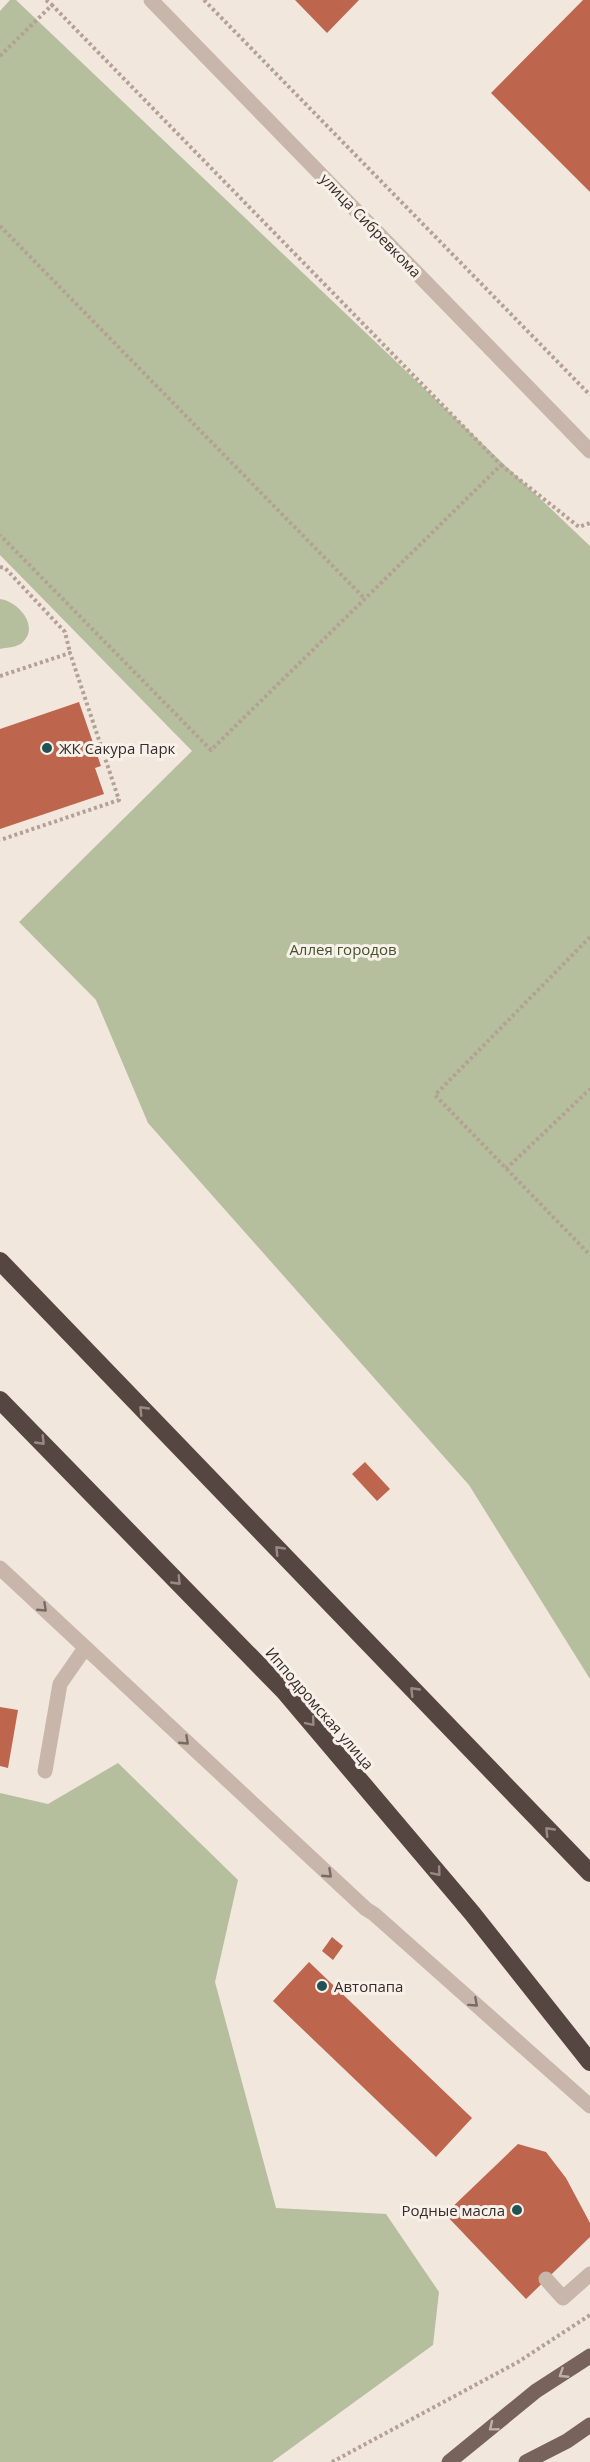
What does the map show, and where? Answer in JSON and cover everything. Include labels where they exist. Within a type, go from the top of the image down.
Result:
[{"type":"highway","points":[[0,1261],[590,1873]]},
{"type":"highway","name":"Ипподромская улица","points":[[0,1400],[284,1691],[472,1913],[590,2062]]},
{"type":"main road","points":[[450,2462],[536,2391],[590,2356]]},
{"type":"main road","points":[[526,2462],[567,2441],[590,2425]]},
{"type":"street","name":"улица Сибревкома","points":[[151,0],[590,451]]},
{"type":"street","points":[[0,1568],[366,1909],[375,1914],[590,2106]]},
{"type":"street","points":[[45,1771],[60,1684],[86,1648]]},
{"type":"street","points":[[546,2279],[563,2298],[590,2274]]},
{"type":"path","points":[[46,0],[501,465],[579,527],[590,523]]},
{"type":"path","points":[[204,0],[590,395]]},
{"type":"path","points":[[0,56],[52,5]]},
{"type":"path","points":[[0,226],[364,599]]},
{"type":"path","points":[[0,535],[211,750],[501,465]]},
{"type":"path","points":[[0,567],[5,568],[65,632],[119,800],[0,840]]},
{"type":"path","points":[[0,676],[70,653]]},
{"type":"path","points":[[590,937],[435,1095],[590,1255]]},
{"type":"path","points":[[506,1169],[590,1089]]},
{"type":"path","points":[[332,2462],[518,2362],[590,2315]]},
{"type":"green space","name":"Аллея городов","points":[[10,0],[16,0],[590,546],[590,1679],[469,1485],[148,1123],[96,1000],[19,922],[192,751],[0,555],[0,11]]},
{"type":"green space","points":[[0,599],[19,609],[28,621],[29,628],[28,635],[21,644],[0,649]]},
{"type":"green space","points":[[118,1763],[238,1880],[215,1982],[276,2208],[386,2214],[439,2292],[433,2345],[272,2462],[0,2462],[0,1793],[48,1804]]},
{"type":"building","points":[[295,0],[359,0],[327,33]]},
{"type":"building","points":[[583,0],[590,0],[590,192],[491,93]]},
{"type":"building","name":"ЖК Сакура Парк","points":[[79,702],[101,766],[95,768],[104,794],[0,829],[0,729]]},
{"type":"building","points":[[365,1462],[390,1489],[377,1501],[352,1474]]},
{"type":"building","points":[[0,1707],[18,1710],[8,1768],[0,1766]]},
{"type":"building","points":[[332,1937],[343,1946],[333,1960],[322,1951]]},
{"type":"building","points":[[309,1962],[472,2118],[436,2157],[273,2001]]},
{"type":"building","points":[[518,2144],[546,2152],[566,2178],[590,2223],[590,2237],[526,2299],[445,2214]]},
{"type":"place","name":"ЖК Сакура Парк","points":[[47,748]]},
{"type":"place","name":"Автопапа","points":[[322,1986]]},
{"type":"place","name":"Родные масла","points":[[517,2210]]}]
